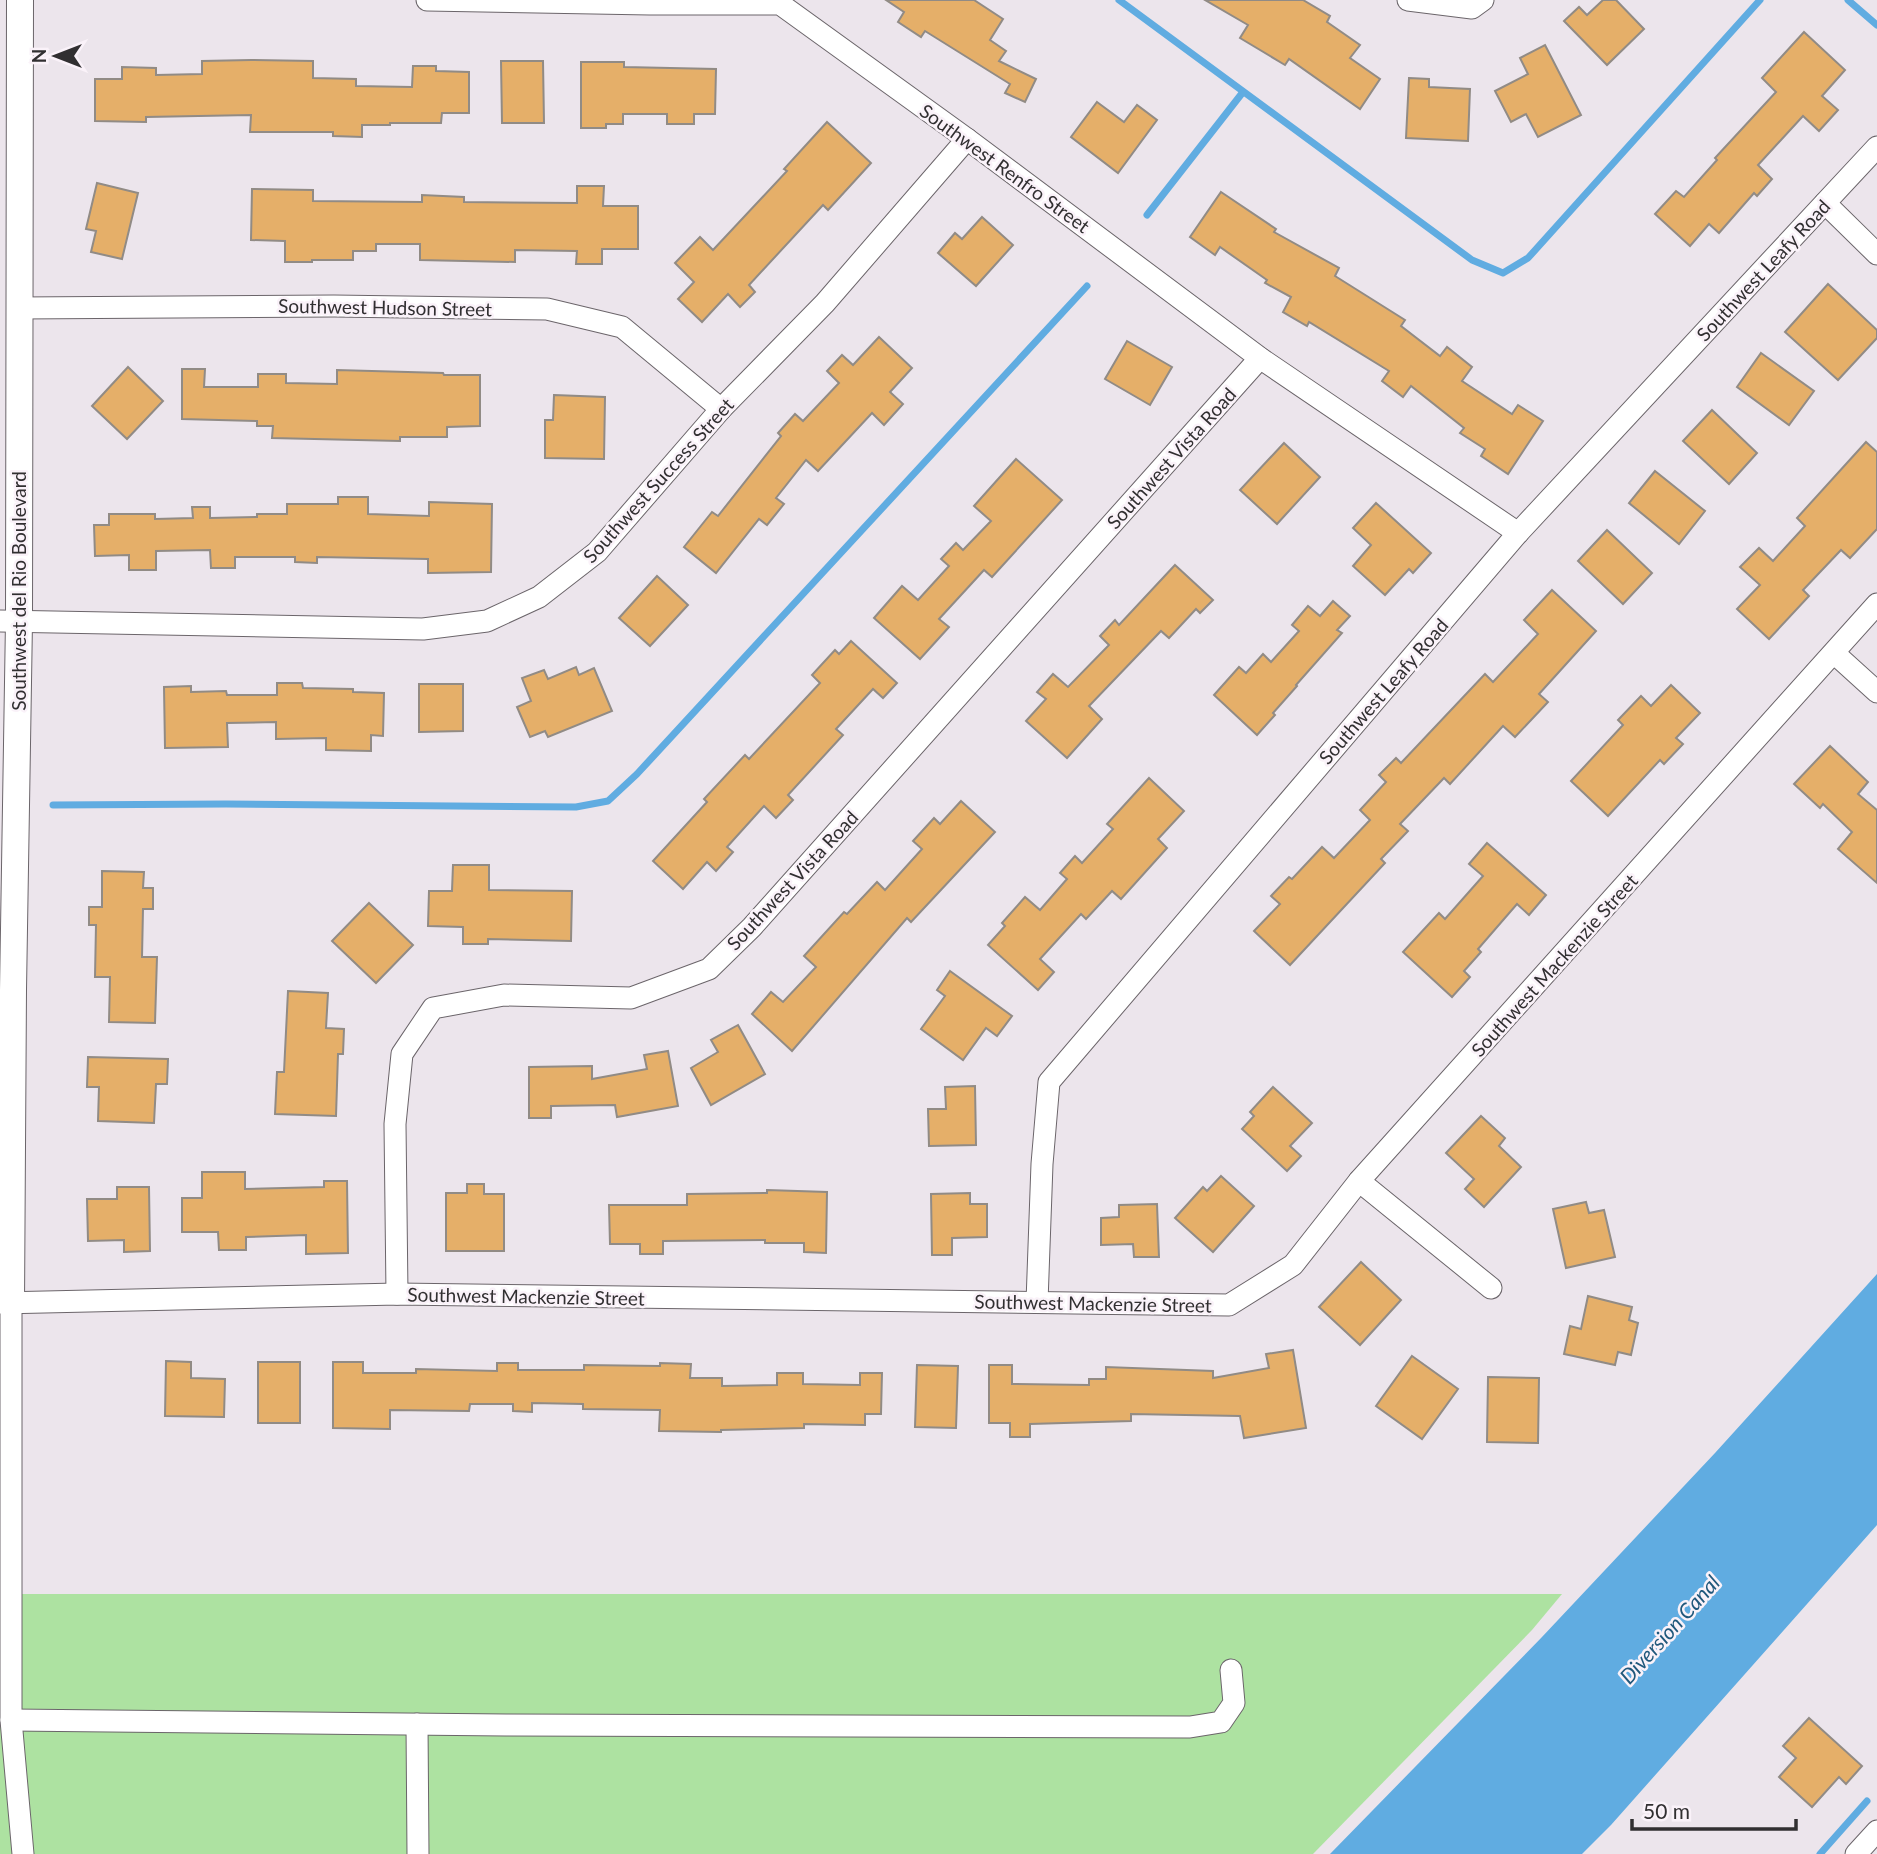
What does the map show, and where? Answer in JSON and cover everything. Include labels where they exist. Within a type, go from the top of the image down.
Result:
[{"type":"street","name":"Southwest del Rio Boulevard","points":[[20,0],[18,308],[9,621],[6,1303],[11,1720],[23,1854]]},
{"type":"street","name":"Southwest Renfro Street","points":[[427,0],[650,4],[780,2],[1260,358],[1518,533]]},
{"type":"street","points":[[1408,0],[1472,8],[1483,0]]},
{"type":"street","name":"Southwest Success Street","points":[[9,621],[422,629],[486,621],[538,597],[597,552],[721,409],[825,303],[967,139]]},
{"type":"street","name":"Southwest Leafy Road","points":[[1037,1302],[1042,1164],[1049,1082],[1518,533],[1877,147]]},
{"type":"street","points":[[1825,203],[1877,254]]},
{"type":"street","name":"Southwest Hudson Street","points":[[18,308],[334,306],[547,309],[622,327],[721,409]]},
{"type":"street","name":"Southwest Vista Road","points":[[397,1294],[395,1124],[402,1054],[433,1009],[504,995],[631,998],[709,968],[752,927],[1260,358]]},
{"type":"street","name":"Southwest Mackenzie Street","points":[[6,1303],[397,1294],[1229,1305],[1293,1265],[1359,1181],[1877,604]]},
{"type":"street","points":[[1834,653],[1877,692]]},
{"type":"street","points":[[1359,1181],[1491,1288]]},
{"type":"street","points":[[11,1720],[1190,1727],[1221,1722],[1234,1703],[1231,1670]]},
{"type":"street","points":[[417,1724],[418,1854]]},
{"type":"street","points":[[1856,1854],[1877,1831]]},
{"type":"green space","points":[[0,1594],[1562,1594],[1532,1630],[1313,1854],[0,1854]]},
{"type":"water","name":"Diversion Canal","points":[[1877,1274],[1877,1525],[1611,1825],[1582,1854],[1330,1854],[1542,1637],[1715,1453]]},
{"type":"building","points":[[886,0],[974,0],[1003,19],[990,40],[1006,51],[999,61],[1036,79],[1025,102],[1005,93],[1010,84],[925,31],[921,37],[898,22],[904,12]]},
{"type":"building","points":[[1205,0],[1303,0],[1330,16],[1327,22],[1360,45],[1350,58],[1380,79],[1360,109],[1289,59],[1285,65],[1240,38],[1248,25]]},
{"type":"building","points":[[1603,0],[1616,0],[1644,29],[1607,65],[1564,21],[1579,7],[1587,15]]},
{"type":"building","points":[[1804,32],[1845,70],[1822,96],[1838,110],[1819,131],[1803,116],[1758,165],[1772,179],[1757,196],[1754,193],[1719,233],[1709,224],[1690,246],[1655,214],[1676,191],[1684,197],[1717,160],[1715,158],[1776,92],[1762,78]]},
{"type":"building","points":[[1545,45],[1581,115],[1538,137],[1526,114],[1511,122],[1495,91],[1528,74],[1520,58]]},
{"type":"building","points":[[202,61],[313,61],[313,78],[356,79],[356,86],[412,87],[413,66],[436,66],[436,71],[469,72],[469,113],[442,113],[441,123],[362,125],[362,137],[333,136],[333,132],[250,132],[251,115],[146,117],[146,122],[95,121],[95,79],[122,79],[122,67],[156,68],[156,75],[202,74]]},
{"type":"building","points":[[501,61],[543,61],[544,123],[502,123]]},
{"type":"building","points":[[581,62],[624,62],[624,67],[716,69],[715,114],[694,114],[694,124],[667,124],[667,114],[623,114],[623,124],[606,124],[606,128],[581,128]]},
{"type":"building","points":[[1409,78],[1429,79],[1429,87],[1470,89],[1468,141],[1406,138]]},
{"type":"building","points":[[1097,102],[1124,122],[1137,105],[1157,120],[1118,173],[1071,137]]},
{"type":"building","points":[[827,122],[871,163],[828,210],[823,205],[749,285],[755,292],[740,307],[728,294],[702,322],[678,299],[694,282],[675,263],[700,237],[713,250],[787,171],[784,169]]},
{"type":"building","points":[[97,183],[138,193],[122,259],[91,252],[96,231],[86,229]]},
{"type":"building","points":[[577,186],[604,186],[603,206],[638,206],[638,249],[602,249],[602,264],[576,264],[577,251],[515,250],[515,262],[420,260],[420,244],[376,244],[376,251],[353,251],[353,260],[285,262],[285,241],[251,240],[252,189],[313,190],[313,201],[422,202],[422,195],[464,197],[464,202],[577,203]]},
{"type":"building","points":[[1221,192],[1276,229],[1274,232],[1339,268],[1335,276],[1405,320],[1401,326],[1440,356],[1447,347],[1472,367],[1462,381],[1512,414],[1518,405],[1543,421],[1508,474],[1481,456],[1485,449],[1460,433],[1464,428],[1411,386],[1403,397],[1382,381],[1389,371],[1309,322],[1307,326],[1283,312],[1291,297],[1265,283],[1267,280],[1220,247],[1215,255],[1190,237]]},
{"type":"building","points":[[982,217],[1013,245],[976,286],[938,253],[955,233],[962,239]]},
{"type":"building","points":[[1828,284],[1877,330],[1877,338],[1838,380],[1785,332]]},
{"type":"building","points":[[879,337],[912,368],[890,392],[903,404],[884,425],[872,413],[818,471],[806,460],[776,498],[784,504],[767,525],[759,519],[716,573],[684,547],[712,512],[718,516],[781,436],[778,433],[795,414],[803,421],[839,383],[827,371],[842,355],[853,365]]},
{"type":"building","points":[[1127,341],[1172,367],[1150,405],[1105,379]]},
{"type":"building","points":[[1761,353],[1814,391],[1789,425],[1737,387]]},
{"type":"building","points":[[128,367],[163,401],[127,439],[92,406]]},
{"type":"building","points":[[182,369],[205,369],[204,387],[258,387],[258,374],[286,374],[286,383],[337,384],[337,370],[480,375],[480,426],[447,427],[447,437],[400,437],[400,441],[272,438],[273,426],[257,426],[257,421],[182,419]]},
{"type":"building","points":[[554,395],[605,397],[604,459],[545,458],[545,420],[553,420]]},
{"type":"building","points":[[1712,410],[1757,453],[1729,484],[1683,441]]},
{"type":"building","points":[[1866,442],[1877,452],[1877,529],[1850,558],[1841,550],[1803,590],[1809,596],[1769,639],[1737,609],[1760,585],[1740,567],[1759,548],[1773,561],[1805,526],[1797,518]]},
{"type":"building","points":[[1284,443],[1320,477],[1277,524],[1240,490]]},
{"type":"building","points":[[1016,459],[1062,500],[992,577],[984,570],[939,619],[949,627],[920,659],[874,618],[902,586],[918,600],[949,566],[941,559],[956,543],[963,550],[991,521],[974,506]]},
{"type":"building","points":[[1655,471],[1705,511],[1679,544],[1629,503]]},
{"type":"building","points":[[338,497],[368,497],[368,514],[429,516],[429,502],[492,504],[491,572],[428,573],[428,559],[317,557],[317,563],[295,562],[295,557],[235,557],[235,568],[211,568],[210,550],[156,551],[156,570],[129,570],[129,555],[95,556],[94,525],[109,525],[109,514],[155,514],[155,519],[193,518],[192,507],[210,507],[210,518],[257,517],[257,514],[287,514],[287,504],[338,504]]},
{"type":"building","points":[[1376,503],[1431,553],[1413,573],[1409,569],[1385,595],[1353,566],[1371,545],[1353,528]]},
{"type":"building","points":[[1607,530],[1652,573],[1623,604],[1578,561]]},
{"type":"building","points":[[1175,565],[1213,600],[1200,613],[1196,609],[1169,638],[1161,631],[1089,706],[1102,719],[1067,758],[1026,721],[1046,699],[1037,692],[1053,674],[1068,687],[1109,645],[1100,636],[1115,620],[1119,625]]},
{"type":"building","points":[[657,576],[688,605],[650,646],[619,618]]},
{"type":"building","points":[[1552,590],[1596,631],[1539,694],[1548,702],[1515,737],[1503,726],[1450,784],[1444,778],[1400,824],[1408,831],[1381,859],[1385,863],[1290,965],[1254,931],[1280,904],[1271,896],[1289,877],[1292,879],[1322,847],[1334,858],[1370,820],[1360,810],[1386,782],[1379,775],[1396,758],[1401,763],[1485,674],[1493,682],[1538,634],[1524,620]]},
{"type":"building","points":[[1333,601],[1350,616],[1337,630],[1342,633],[1257,735],[1214,695],[1239,667],[1246,673],[1263,654],[1271,662],[1299,631],[1292,625],[1308,606],[1320,616]]},
{"type":"building","points":[[851,641],[897,683],[883,698],[873,689],[836,729],[843,735],[788,795],[793,800],[776,818],[764,806],[727,847],[733,852],[716,871],[707,862],[683,889],[653,861],[707,802],[704,799],[745,755],[749,759],[820,683],[812,675],[835,650],[839,654]]},
{"type":"building","points":[[576,667],[579,675],[594,668],[612,711],[548,737],[545,731],[530,737],[517,707],[531,701],[522,678],[544,670],[548,679]]},
{"type":"building","points":[[277,683],[302,683],[303,688],[384,693],[383,736],[371,735],[371,751],[326,750],[326,738],[276,739],[276,722],[227,723],[228,747],[165,748],[164,687],[191,686],[191,692],[226,691],[227,695],[277,695]]},
{"type":"building","points":[[419,684],[463,684],[463,731],[419,732]]},
{"type":"building","points":[[1671,685],[1700,713],[1676,738],[1683,744],[1664,764],[1660,760],[1608,816],[1571,781],[1623,725],[1618,720],[1641,696],[1651,706]]},
{"type":"building","points":[[1830,746],[1868,782],[1858,794],[1877,810],[1877,883],[1838,849],[1852,832],[1823,804],[1820,808],[1794,784]]},
{"type":"building","points":[[1149,778],[1184,811],[1158,839],[1167,848],[1121,899],[1112,891],[1086,919],[1081,914],[1040,959],[1054,972],[1038,990],[988,945],[1005,926],[1002,923],[1025,897],[1040,910],[1067,879],[1060,873],[1075,856],[1082,863],[1113,829],[1107,824]]},
{"type":"building","points":[[961,801],[995,832],[911,922],[907,918],[792,1051],[752,1014],[771,992],[783,1002],[816,967],[804,956],[844,912],[847,914],[877,882],[885,890],[922,849],[913,841],[934,818],[940,824]]},
{"type":"building","points":[[1487,843],[1546,895],[1529,915],[1517,904],[1478,949],[1481,952],[1464,971],[1470,977],[1452,997],[1403,952],[1439,913],[1445,919],[1483,876],[1469,864]]},
{"type":"building","points":[[453,865],[489,865],[489,890],[572,891],[571,941],[488,939],[488,944],[463,944],[463,927],[428,926],[429,891],[452,891]]},
{"type":"building","points":[[102,871],[144,872],[143,888],[153,888],[153,909],[143,909],[142,957],[157,957],[155,1023],[109,1022],[110,977],[95,977],[96,925],[89,925],[89,907],[102,907]]},
{"type":"building","points":[[369,903],[413,945],[376,983],[332,941]]},
{"type":"building","points":[[950,971],[1012,1016],[997,1036],[986,1028],[963,1060],[921,1029],[945,996],[937,990]]},
{"type":"building","points":[[288,991],[328,993],[326,1028],[344,1029],[343,1054],[338,1054],[336,1116],[275,1114],[277,1072],[284,1072]]},
{"type":"building","points":[[738,1025],[765,1074],[711,1105],[691,1068],[718,1052],[711,1040]]},
{"type":"building","points":[[668,1051],[678,1106],[617,1117],[615,1105],[551,1106],[551,1118],[529,1118],[529,1067],[592,1066],[592,1079],[647,1069],[644,1055]]},
{"type":"building","points":[[88,1057],[168,1059],[167,1084],[156,1084],[154,1123],[98,1121],[99,1087],[87,1087]]},
{"type":"building","points":[[975,1086],[976,1145],[929,1146],[928,1109],[946,1109],[945,1087]]},
{"type":"building","points":[[1273,1087],[1312,1123],[1290,1146],[1301,1156],[1287,1171],[1242,1129],[1254,1116],[1250,1112]]},
{"type":"building","points":[[1481,1116],[1505,1138],[1499,1146],[1521,1167],[1484,1207],[1465,1189],[1474,1179],[1446,1153]]},
{"type":"building","points":[[202,1172],[245,1172],[245,1189],[324,1187],[324,1181],[347,1181],[348,1253],[306,1254],[306,1235],[246,1237],[246,1250],[219,1250],[218,1232],[182,1232],[182,1198],[202,1198]]},
{"type":"building","points":[[1221,1176],[1254,1206],[1213,1252],[1175,1218],[1203,1187],[1207,1191]]},
{"type":"building","points":[[467,1184],[484,1184],[484,1194],[504,1194],[504,1251],[446,1251],[446,1193],[467,1193]]},
{"type":"building","points":[[117,1187],[149,1187],[150,1251],[124,1252],[124,1240],[88,1241],[87,1199],[117,1199]]},
{"type":"building","points":[[767,1190],[827,1192],[826,1253],[804,1252],[804,1243],[765,1243],[765,1240],[663,1241],[663,1254],[640,1254],[640,1244],[610,1244],[609,1205],[687,1205],[687,1194],[767,1193]]},
{"type":"building","points":[[970,1193],[970,1204],[987,1204],[987,1237],[952,1238],[952,1255],[932,1255],[931,1194]]},
{"type":"building","points":[[1586,1202],[1589,1213],[1604,1210],[1615,1257],[1566,1268],[1553,1209]]},
{"type":"building","points":[[1157,1204],[1159,1257],[1134,1257],[1133,1244],[1101,1245],[1101,1218],[1119,1217],[1119,1205]]},
{"type":"building","points":[[1361,1262],[1401,1300],[1360,1345],[1319,1307]]},
{"type":"building","points":[[1588,1296],[1632,1307],[1629,1320],[1638,1323],[1631,1355],[1618,1352],[1615,1365],[1564,1354],[1570,1326],[1581,1329]]},
{"type":"building","points":[[1293,1350],[1306,1428],[1244,1438],[1240,1416],[1131,1414],[1131,1421],[1030,1424],[1030,1437],[1010,1437],[1010,1423],[989,1423],[989,1365],[1012,1365],[1012,1384],[1089,1385],[1089,1379],[1106,1379],[1106,1367],[1213,1371],[1213,1378],[1269,1368],[1266,1354]]},
{"type":"building","points":[[1412,1356],[1458,1389],[1422,1439],[1376,1406]]},
{"type":"building","points":[[166,1361],[191,1362],[191,1378],[225,1379],[224,1417],[165,1416]]},
{"type":"building","points":[[258,1362],[300,1362],[300,1423],[258,1423]]},
{"type":"building","points":[[333,1362],[363,1362],[363,1373],[416,1373],[416,1369],[497,1371],[497,1363],[518,1363],[518,1370],[584,1370],[584,1365],[691,1364],[690,1378],[722,1378],[722,1386],[777,1385],[777,1373],[803,1373],[803,1384],[860,1385],[860,1373],[882,1373],[881,1414],[865,1414],[865,1425],[804,1424],[804,1428],[721,1432],[659,1431],[660,1410],[583,1409],[583,1404],[532,1403],[532,1412],[513,1411],[513,1404],[470,1404],[469,1411],[390,1410],[390,1429],[333,1428]]},
{"type":"building","points":[[917,1365],[958,1366],[956,1428],[915,1427]]},
{"type":"building","points":[[1488,1377],[1539,1378],[1538,1443],[1487,1442]]},
{"type":"building","points":[[1809,1718],[1862,1766],[1846,1784],[1839,1777],[1812,1807],[1779,1777],[1796,1758],[1783,1746]]},
{"type":"waterway","points":[[1119,0],[1472,260],[1503,273],[1528,258],[1760,0]]},
{"type":"waterway","points":[[1848,0],[1877,25]]},
{"type":"waterway","points":[[1147,215],[1243,92]]},
{"type":"waterway","points":[[53,805],[576,807],[608,801],[637,774],[1087,286]]},
{"type":"waterway","points":[[1820,1854],[1867,1801]]}]
